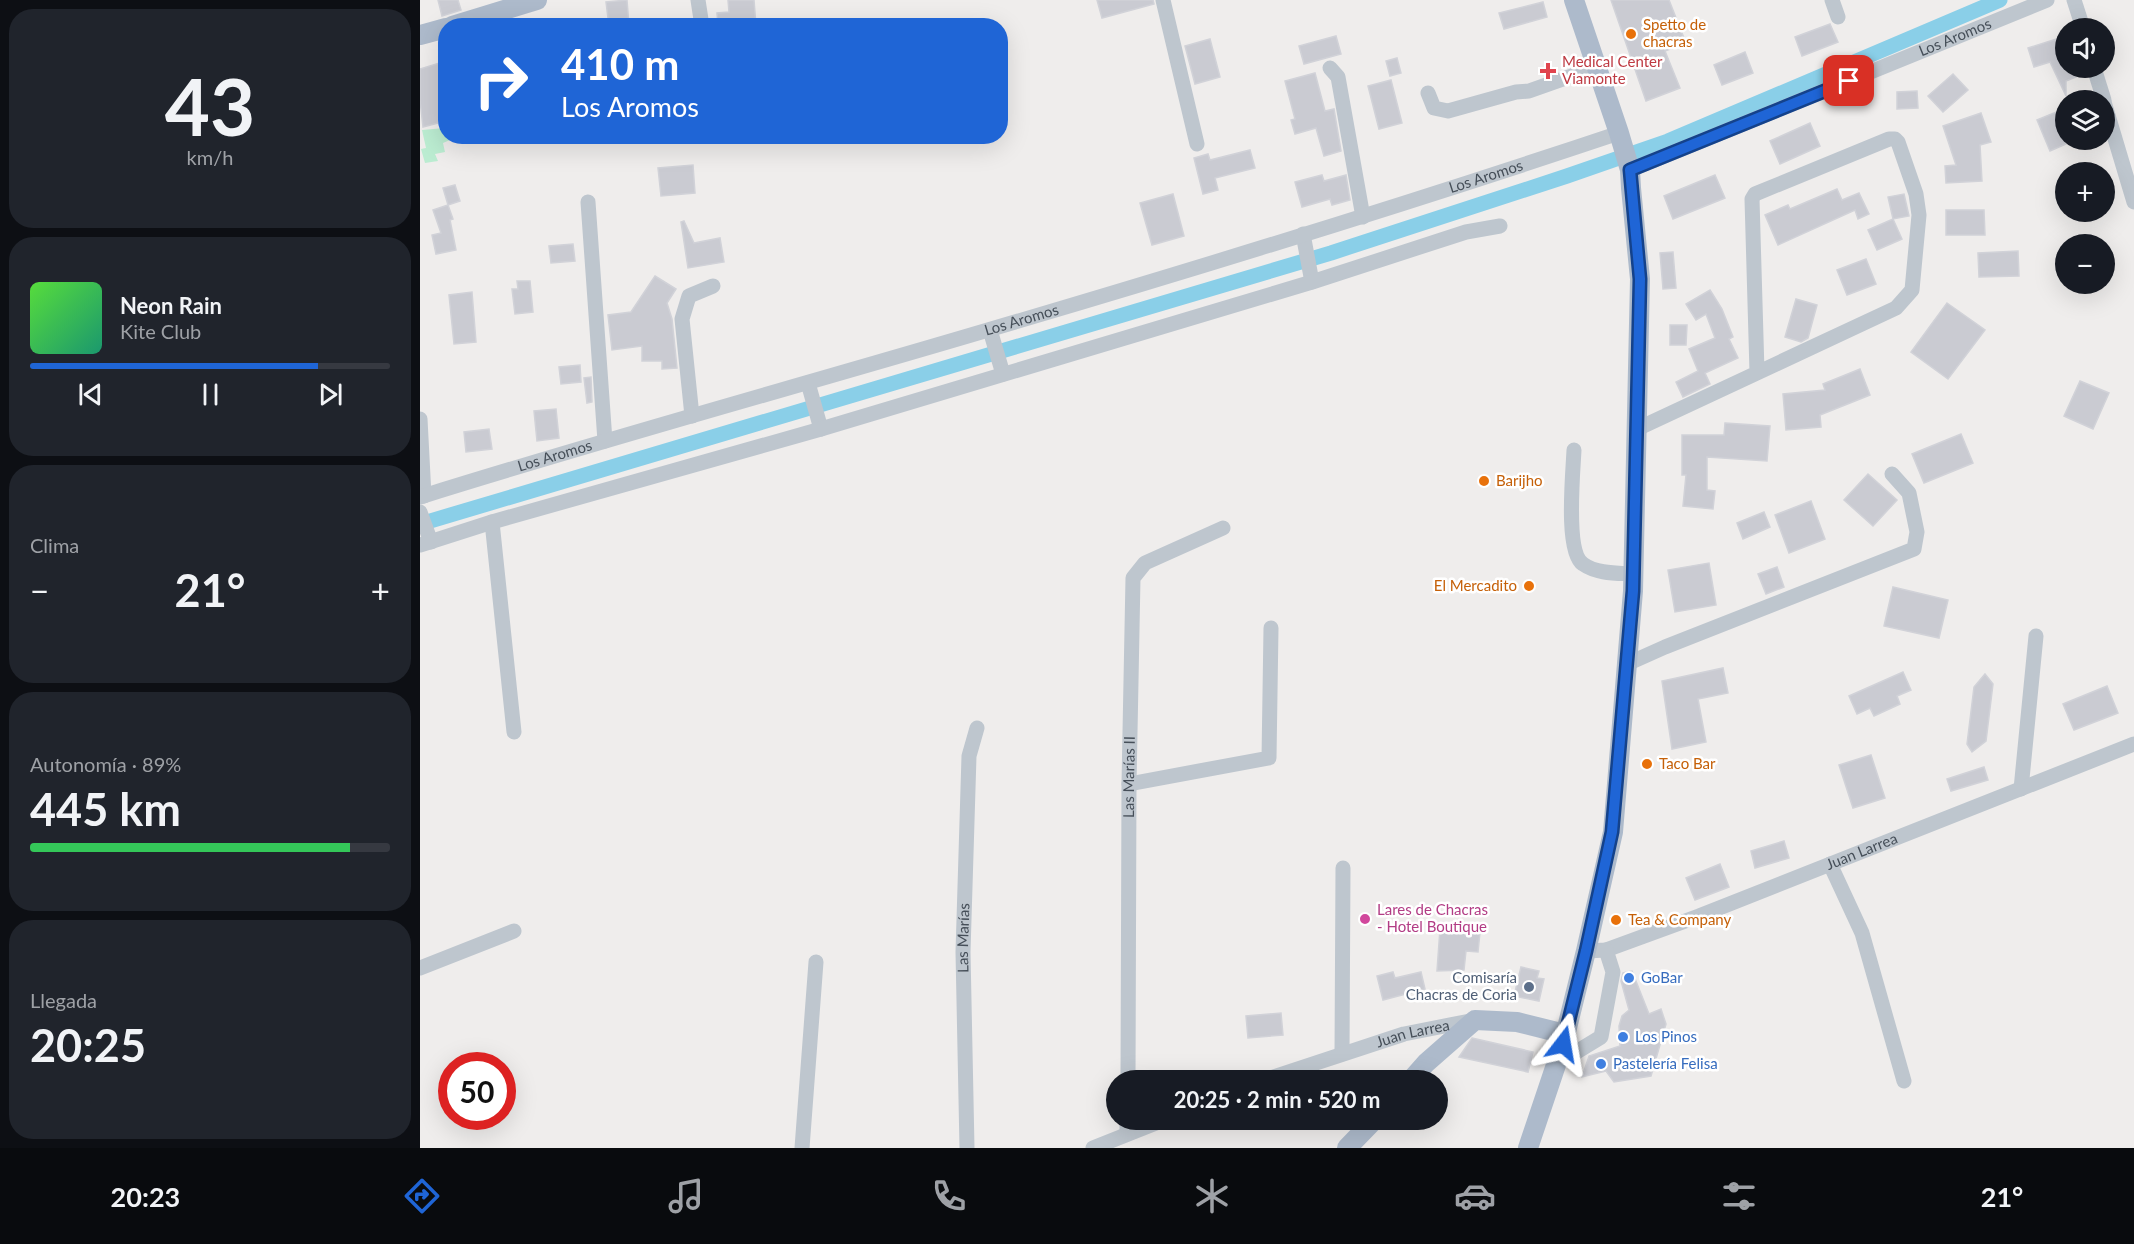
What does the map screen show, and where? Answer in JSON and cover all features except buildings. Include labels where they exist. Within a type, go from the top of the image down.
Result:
[{"type":"main road","points":[[478,18],[537,0]]},
{"type":"main road","points":[[1528,1148],[1565,1034],[1596,950],[1612,832],[1634,574],[1640,279],[1630,170],[1574,0]]},
{"type":"main road","points":[[420,35],[438,30]]},
{"type":"main road","points":[[1420,1070],[1475,1020]]},
{"type":"main road","name":"Juan Larrea","points":[[1475,1020],[1517,1022],[1565,1034]]},
{"type":"main road","points":[[1347,1148],[1364,1130]]},
{"type":"street","points":[[698,0],[701,18]]},
{"type":"street","points":[[1163,0],[1197,144]]},
{"type":"street","points":[[1833,0],[1838,17]]},
{"type":"street","name":"Los Aromos","points":[[1630,170],[2047,0]]},
{"type":"street","points":[[2074,0],[2080,18]]},
{"type":"street","points":[[1428,93],[1434,108],[1448,111],[1516,92],[1529,91],[1597,67]]},
{"type":"street","points":[[1330,68],[1338,77],[1363,217]]},
{"type":"street","name":"Los Aromos","points":[[422,497],[605,441],[990,330],[1363,217],[1455,189],[1619,133]]},
{"type":"street","points":[[2115,138],[2134,202]]},
{"type":"street","points":[[1637,429],[1896,308],[1912,290],[1919,215],[1916,194],[1895,139],[1889,139],[1755,194],[1752,199],[1757,372]]},
{"type":"street","points":[[588,202],[605,441]]},
{"type":"street","points":[[420,512],[425,543],[821,429],[1311,282],[1466,232],[1500,226]]},
{"type":"street","points":[[1303,234],[1311,282]]},
{"type":"street","points":[[693,416],[682,320],[689,296],[713,286]]},
{"type":"street","points":[[990,330],[1003,374]]},
{"type":"street","points":[[808,382],[821,429]]},
{"type":"street","points":[[420,419],[422,497]]},
{"type":"street","points":[[1574,450],[1572,534],[1574,550],[1581,563],[1593,569],[1634,574]]},
{"type":"street","points":[[1627,664],[1665,646],[1914,549],[1917,532],[1909,493],[1892,474]]},
{"type":"street","points":[[492,522],[514,732]]},
{"type":"street","name":"Las Marías II","points":[[1128,1070],[1129,784],[1133,578],[1145,563],[1223,528]]},
{"type":"street","points":[[1129,784],[1269,758],[1271,628]]},
{"type":"street","points":[[2021,789],[2036,636]]},
{"type":"street","name":"Las Marías","points":[[967,1148],[963,952],[969,756],[977,728]]},
{"type":"street","name":"Juan Larrea","points":[[1596,950],[1699,916],[2134,744]]},
{"type":"street","points":[[1830,864],[1862,933],[1904,1081]]},
{"type":"street","points":[[1342,868],[1342,1054]]},
{"type":"street","points":[[420,968],[514,931]]},
{"type":"street","points":[[1558,1057],[1578,1051],[1601,1037],[1613,972],[1596,950]]},
{"type":"street","points":[[802,1148],[816,962]]},
{"type":"street","name":"Juan Larrea","points":[[1294,1070],[1404,1034],[1475,1020]]},
{"type":"street","points":[[1093,1148],[1122,1130]]},
{"type":"green space","points":[[438,129],[438,144],[443,144],[445,152],[435,154],[438,161],[425,163],[421,149],[426,148],[422,130]]},
{"type":"waterway","points":[[420,524],[1331,253],[1567,176],[1668,141],[2000,0]]},
{"type":"place","name":"Spetto de chacras","points":[[1631,34]]},
{"type":"place","name":"Medical Center Viamonte","points":[[1548,71]]},
{"type":"place","name":"Barijho","points":[[1484,481]]},
{"type":"place","name":"El Mercadito","points":[[1529,586]]},
{"type":"place","name":"Taco Bar","points":[[1647,764]]},
{"type":"place","name":"Lares de Chacras - Hotel Boutique","points":[[1365,919]]},
{"type":"place","name":"Tea & Company","points":[[1616,920]]},
{"type":"place","name":"GoBar","points":[[1629,978]]},
{"type":"place","name":"Comisaría Chacras de Coria","points":[[1529,987]]},
{"type":"place","name":"Los Pinos","points":[[1623,1037]]},
{"type":"place","name":"Pastelería Felisa","points":[[1601,1064]]},
{"type":"route","points":[[1563,1044],[1612,832],[1633,591],[1640,279],[1630,170],[1849,81]]}]
